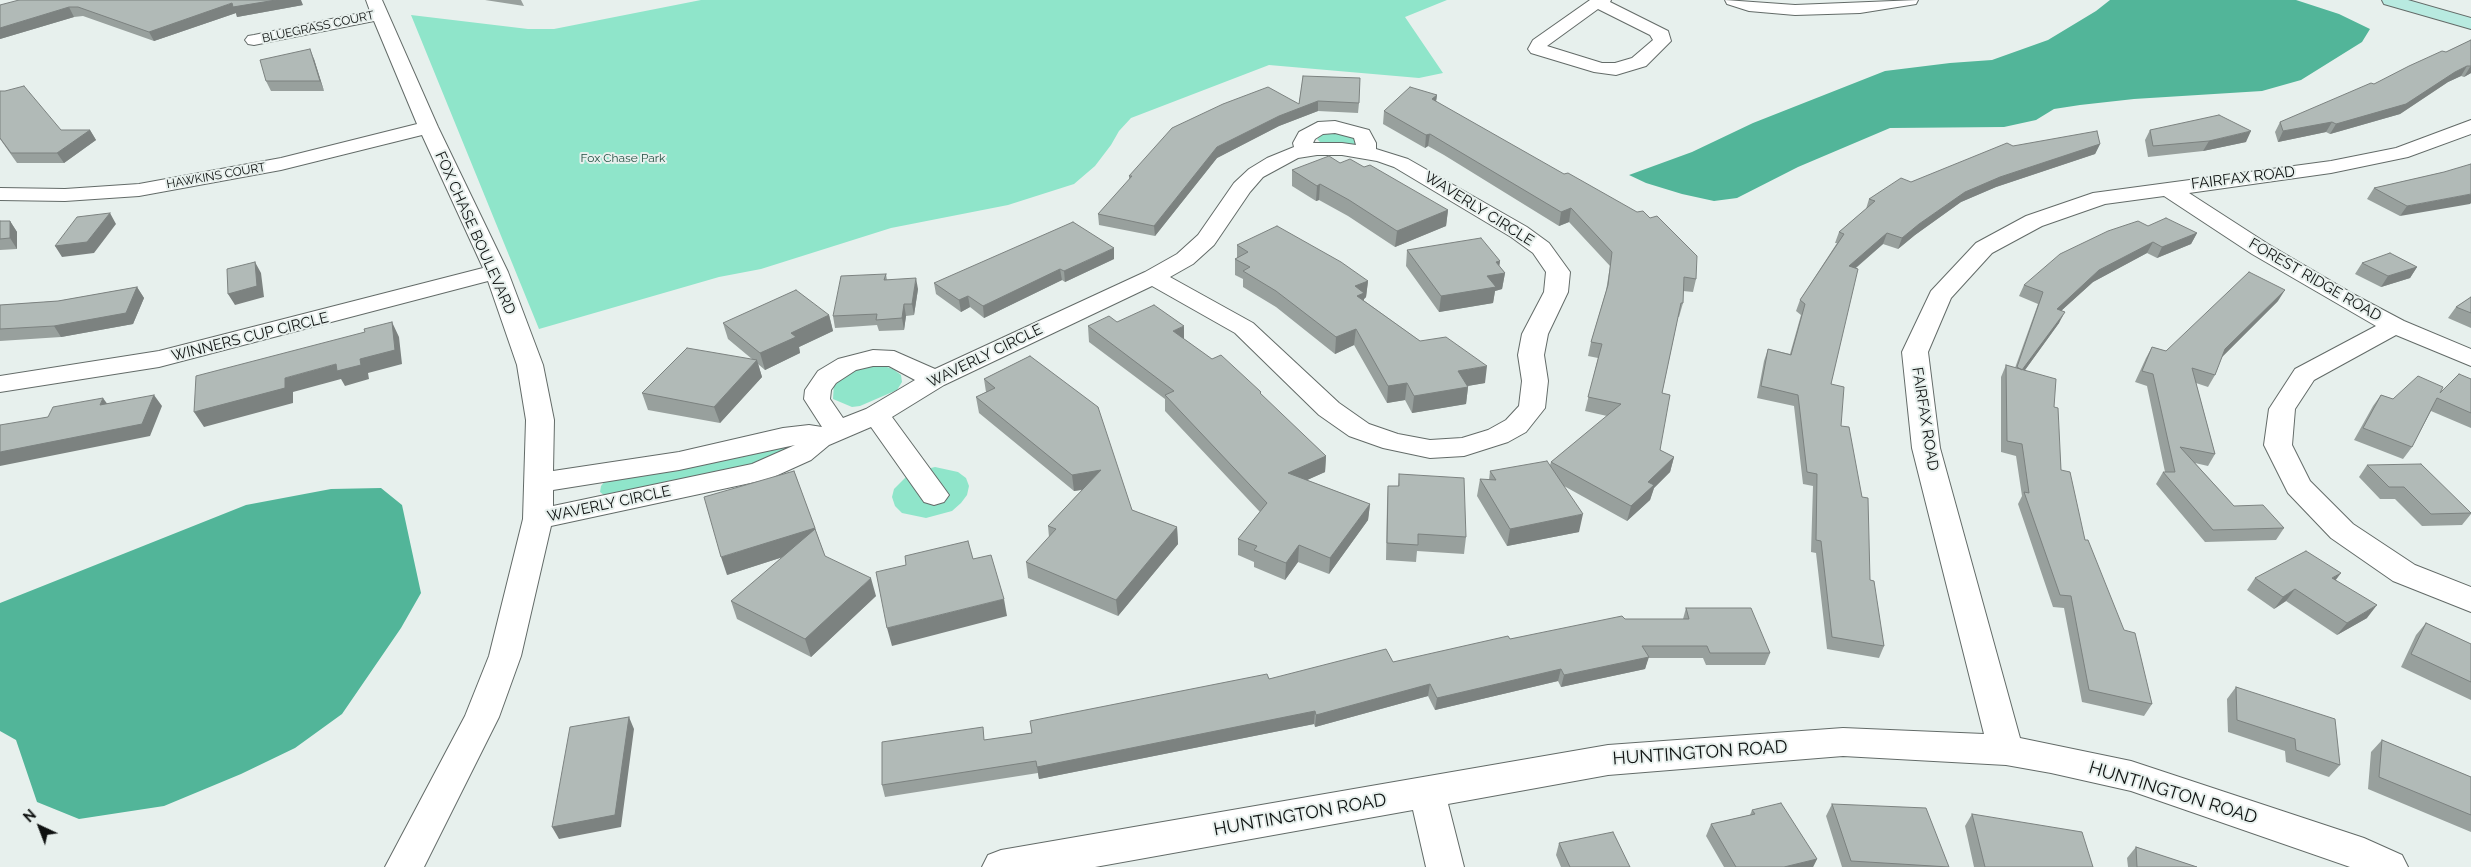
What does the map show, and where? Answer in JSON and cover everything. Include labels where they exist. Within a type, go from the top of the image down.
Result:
[{"type":"street","points":[[1733,0],[1749,6],[1795,10],[1860,8],[1910,0]]},
{"type":"street","points":[[2390,0],[2471,24]]},
{"type":"street","points":[[1600,1],[1656,31],[1662,35],[1662,41],[1639,62],[1616,69],[1601,68],[1537,49],[1539,44],[1600,1]]},
{"type":"street","name":"BLUEGRASS COURT","points":[[254,40],[377,7]]},
{"type":"street","name":"FOX CHASE BOULEVARD","points":[[377,7],[428,127],[496,272],[530,365],[540,420],[538,519],[504,656],[482,718],[404,867]]},
{"type":"street","name":"FAIRFAX ROAD","points":[[2006,750],[1926,448],[1915,352],[1940,296],[1984,248],[2034,221],[2102,198],[2331,167],[2402,153],[2454,135],[2471,126]]},
{"type":"street","name":"HAWKINS COURT","points":[[0,194],[65,195],[139,190],[281,164],[428,127]]},
{"type":"street","name":"WAVERLY CIRCLE","points":[[538,519],[759,472],[801,454],[828,435],[876,415],[935,378],[1153,277],[1185,260],[1206,240],[1242,188],[1256,173],[1293,153],[1334,149],[1365,152],[1401,163],[1519,232],[1541,248],[1558,272],[1556,292],[1535,334],[1531,355],[1535,381],[1532,408],[1516,426],[1498,436],[1464,447],[1430,449],[1393,442],[1359,430],[1329,408],[1244,328],[1153,277]]},
{"type":"street","name":"FOREST RIDGE ROAD","points":[[2167,188],[2260,250],[2346,300],[2395,326],[2471,358]]},
{"type":"street","name":"WINNERS CUP CIRCLE","points":[[0,384],[159,359],[496,272]]},
{"type":"street","points":[[2395,326],[2304,375],[2282,409],[2278,445],[2298,486],[2342,531],[2404,573],[2471,600]]},
{"type":"street","points":[[828,435],[817,399],[818,390],[827,377],[847,364],[873,358],[894,359],[935,378]]},
{"type":"street","points":[[876,415],[934,494]]},
{"type":"street","name":"WAVERLY CIRCLE","points":[[539,483],[679,461],[783,437],[809,434],[828,435]]},
{"type":"street","name":"HUNTINGTON ROAD","points":[[1001,867],[1608,760],[1843,742],[2006,750],[2130,776],[2364,855],[2389,867]]},
{"type":"street","points":[[1427,793],[1445,867]]},
{"type":"green space","name":"Fox Chase Park","points":[[701,0],[1447,0],[1405,17],[1443,73],[1419,78],[1269,65],[1131,118],[1119,131],[1095,166],[1074,184],[1008,205],[891,228],[761,269],[719,277],[539,329],[411,15],[528,29],[554,29]]},
{"type":"green space","points":[[1338,132],[1356,139],[1355,145],[1322,144],[1317,139],[1324,133]]},
{"type":"green space","points":[[884,366],[893,369],[901,375],[902,382],[897,390],[860,406],[852,407],[833,399],[834,383],[841,376],[862,367]]},
{"type":"green space","points":[[786,443],[792,448],[779,457],[728,472],[605,496],[600,492],[601,486],[605,481]]},
{"type":"green space","points":[[935,467],[958,472],[966,478],[969,486],[967,495],[952,511],[926,518],[902,513],[895,506],[892,497],[894,489],[910,473]]},
{"type":"shaded area","points":[[2110,0],[2296,0],[2339,14],[2370,29],[2362,42],[2301,80],[2262,91],[2134,99],[2080,105],[2054,109],[2036,120],[2004,127],[1890,128],[1798,167],[1737,198],[1714,201],[1646,183],[1629,175],[1692,152],[1753,123],[1885,71],[1992,60],[2048,40],[2096,11]]},
{"type":"shaded area","points":[[381,488],[402,505],[421,593],[401,628],[342,714],[295,748],[241,774],[164,806],[79,819],[37,802],[16,740],[0,731],[0,603],[246,505],[331,489]]},
{"type":"building","points":[[19,0],[276,0],[233,7],[232,3],[149,32],[78,7],[69,7],[0,28],[0,5]]},
{"type":"building","points":[[2471,40],[2471,66],[2455,72],[2406,104],[2336,124],[2332,122],[2283,131],[2280,122],[2371,83],[2374,84],[2442,51],[2446,52]]},
{"type":"building","points":[[310,49],[320,81],[266,81],[260,60]]},
{"type":"building","points":[[1303,76],[1360,78],[1359,103],[1318,101],[1279,116],[1217,147],[1154,226],[1098,214],[1172,128],[1223,104],[1268,87],[1299,104]]},
{"type":"building","points":[[24,86],[61,130],[90,130],[57,153],[11,153],[0,138],[0,91]]},
{"type":"building","points":[[1410,87],[1437,95],[1432,99],[1564,174],[1568,173],[1637,212],[1643,211],[1650,218],[1657,216],[1697,256],[1696,279],[1684,277],[1683,303],[1681,303],[1662,393],[1670,395],[1660,450],[1674,457],[1648,482],[1654,485],[1631,506],[1551,462],[1621,404],[1588,397],[1602,344],[1591,342],[1608,285],[1612,252],[1571,208],[1561,212],[1430,134],[1426,135],[1384,111]]},
{"type":"building","points":[[2219,115],[2251,131],[2209,141],[2153,146],[2150,130]]},
{"type":"building","points":[[2097,131],[2100,144],[2000,177],[1965,192],[1902,238],[1887,233],[1849,266],[1858,269],[1831,384],[1844,387],[1841,426],[1849,427],[1862,497],[1868,498],[1870,580],[1874,581],[1884,646],[1832,637],[1821,541],[1816,540],[1817,474],[1807,472],[1798,395],[1761,386],[1768,349],[1791,355],[1805,304],[1800,300],[1844,234],[1839,232],[1875,201],[1869,199],[1901,178],[1911,182],[2007,143],[2013,146]]},
{"type":"building","points":[[1329,156],[1340,163],[1350,159],[1364,167],[1370,165],[1448,210],[1397,231],[1349,200],[1320,184],[1317,186],[1292,170]]},
{"type":"building","points":[[2471,164],[2471,194],[2407,206],[2374,188],[2444,172]]},
{"type":"building","points":[[110,213],[87,242],[55,246],[77,217]]},
{"type":"building","points":[[2166,218],[2197,233],[2162,247],[2153,242],[2099,270],[2057,309],[2065,312],[2022,370],[2017,367],[2043,292],[2024,285],[2060,254],[2108,231],[2138,221],[2148,226]]},
{"type":"building","points":[[0,221],[10,221],[10,238],[0,239]]},
{"type":"building","points":[[1073,222],[1114,248],[1064,271],[1060,269],[983,306],[968,296],[959,300],[934,283]]},
{"type":"building","points":[[1277,226],[1341,262],[1368,281],[1355,286],[1364,293],[1357,296],[1420,341],[1446,337],[1487,366],[1458,371],[1468,387],[1414,396],[1407,383],[1388,386],[1356,329],[1336,337],[1276,291],[1243,271],[1250,267],[1235,259],[1248,252],[1237,245]]},
{"type":"building","points":[[1481,238],[1500,261],[1496,262],[1505,273],[1487,276],[1496,287],[1441,296],[1407,250]]},
{"type":"building","points":[[2390,253],[2417,267],[2388,276],[2362,263]]},
{"type":"building","points":[[255,262],[257,286],[228,294],[227,269]]},
{"type":"building","points":[[2249,272],[2285,290],[2225,349],[2215,375],[2192,368],[2215,454],[2180,447],[2234,506],[2263,505],[2284,528],[2213,530],[2163,472],[2175,472],[2153,374],[2142,371],[2152,347],[2166,351]]},
{"type":"building","points":[[886,274],[884,280],[916,278],[912,304],[904,304],[902,318],[876,320],[877,314],[833,316],[841,276]]},
{"type":"building","points":[[137,287],[126,313],[54,326],[0,329],[0,305],[58,301]]},
{"type":"building","points":[[796,290],[829,315],[791,333],[796,337],[760,353],[723,323]]},
{"type":"building","points":[[2471,297],[2471,313],[2456,307]]},
{"type":"building","points":[[1154,305],[1184,326],[1173,331],[1212,359],[1221,355],[1326,456],[1288,473],[1370,504],[1330,558],[1299,545],[1286,563],[1254,550],[1257,546],[1238,539],[1267,503],[1165,395],[1174,391],[1088,326],[1109,316],[1117,322]]},
{"type":"building","points":[[392,322],[395,350],[360,359],[361,365],[337,371],[336,364],[285,378],[285,388],[194,412],[196,376],[365,332],[364,329]]},
{"type":"building","points":[[687,348],[757,360],[714,407],[642,393]]},
{"type":"building","points":[[1030,356],[1098,407],[1132,510],[1177,527],[1116,600],[1026,562],[1056,529],[1048,526],[1101,470],[1072,475],[976,397],[995,388],[984,379]]},
{"type":"building","points":[[2006,365],[2056,379],[2054,407],[2058,408],[2061,470],[2070,472],[2085,540],[2088,540],[2124,630],[2135,633],[2152,704],[2089,690],[2071,596],[2060,595],[2024,492],[2029,493],[2022,444],[2007,441]]},
{"type":"building","points":[[2459,374],[2471,379],[2471,413],[2437,398],[2412,447],[2363,428],[2381,395],[2393,399],[2418,376],[2443,387],[2440,393]]},
{"type":"building","points":[[154,395],[142,424],[0,452],[0,425],[48,417],[53,407],[103,398],[100,405]]},
{"type":"building","points":[[1547,461],[1583,514],[1510,529],[1480,479],[1496,480],[1490,471]]},
{"type":"building","points":[[2421,464],[2471,513],[2431,514],[2404,487],[2389,487],[2367,465]]},
{"type":"building","points":[[794,471],[815,528],[721,557],[704,497]]},
{"type":"building","points":[[1399,474],[1464,478],[1466,537],[1418,534],[1418,545],[1387,543],[1388,486],[1399,486]]},
{"type":"building","points":[[815,529],[825,556],[871,578],[805,639],[731,601]]},
{"type":"building","points":[[968,541],[973,559],[991,555],[1004,599],[887,628],[876,572],[906,565],[905,556]]},
{"type":"building","points":[[2306,551],[2341,573],[2332,578],[2377,605],[2347,623],[2295,589],[2283,597],[2255,578]]},
{"type":"building","points":[[1686,608],[1751,608],[1770,653],[1710,653],[1707,646],[1642,646],[1649,657],[1564,675],[1561,669],[1437,698],[1430,684],[1316,715],[1315,711],[1037,767],[1036,761],[882,785],[882,742],[983,727],[984,740],[1032,733],[1030,721],[1267,674],[1269,679],[1386,649],[1393,662],[1508,636],[1510,639],[1622,616],[1625,619],[1689,619]]},
{"type":"building","points":[[2426,623],[2471,644],[2471,682],[2411,654]]},
{"type":"building","points":[[2236,687],[2335,719],[2340,765],[2296,750],[2295,739],[2237,720]]},
{"type":"building","points":[[629,717],[615,815],[552,827],[570,727]]},
{"type":"building","points":[[2382,740],[2471,777],[2471,815],[2379,777]]},
{"type":"building","points":[[1781,803],[1817,859],[1784,867],[1736,867],[1711,824],[1755,814],[1752,810]]},
{"type":"building","points":[[1832,804],[1926,808],[1949,867],[1851,861]]},
{"type":"building","points":[[1972,814],[2082,832],[2093,867],[1985,867]]},
{"type":"building","points":[[1613,832],[1630,867],[1570,867],[1559,843]]},
{"type":"building","points":[[2136,847],[2197,867],[2137,867]]}]
